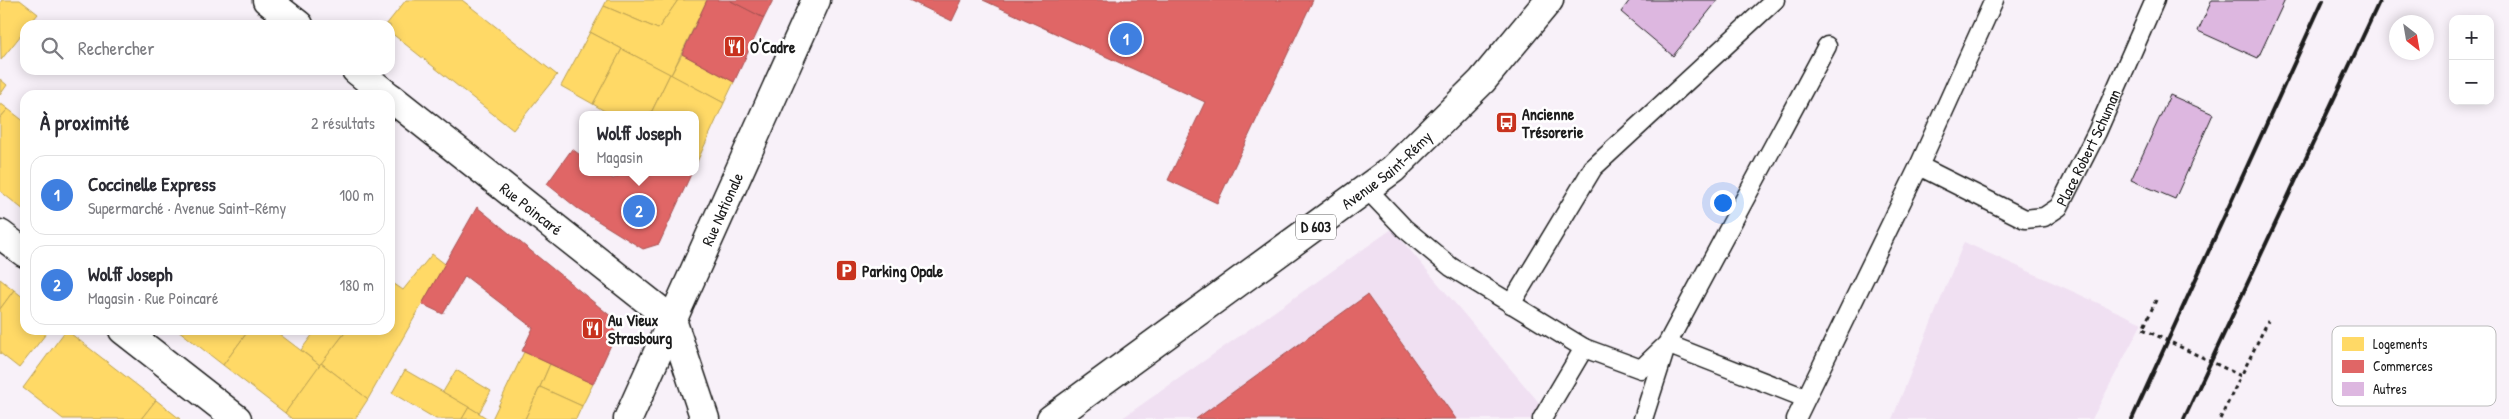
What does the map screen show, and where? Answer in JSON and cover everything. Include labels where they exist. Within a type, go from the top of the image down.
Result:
[{"type":"main road","points":[[267,0],[293,20]]},
{"type":"main road","name":"Rue Nationale","points":[[628,419],[816,0]]},
{"type":"main road","name":"Avenue Saint-Rémy","points":[[1051,419],[1393,170],[1482,81],[1549,0]]},
{"type":"main road","name":"Rue Poincaré","points":[[362,75],[381,90]]},
{"type":"main road","name":"Rue Poincaré","points":[[395,101],[672,320]]},
{"type":"main road","points":[[0,234],[20,249]]},
{"type":"main road","points":[[672,320],[705,419]]},
{"type":"main road","points":[[129,335],[237,419]]},
{"type":"lane","points":[[1511,304],[1593,168],[1775,0]]},
{"type":"lane","points":[[1796,419],[1919,166],[1994,0]]},
{"type":"lane","name":"Place Robert Schuman","points":[[1919,166],[2025,219],[2044,217],[2059,207],[2093,140],[2155,0]]},
{"type":"lane","points":[[1643,419],[1667,344],[1827,46]]},
{"type":"lane","points":[[1367,189],[1404,228],[1452,268],[1584,348],[1641,369],[1667,344]]},
{"type":"lane","points":[[1667,344],[1805,398]]},
{"type":"lane","points":[[1542,419],[1584,348]]},
{"type":"path","points":[[2156,300],[2143,329],[2241,376]]},
{"type":"path","points":[[2220,419],[2268,321]]},
{"type":"shaded area","points":[[1392,229],[1553,419],[1121,419]]},
{"type":"shaded area","points":[[1964,242],[2142,323],[2092,419],[1892,419]]},
{"type":"building: Logements","points":[[2,0],[20,0],[38,14],[33,20],[20,20],[20,36],[1,60],[0,3]]},
{"type":"building: Logements","points":[[406,0],[462,0],[557,75],[513,130],[395,36],[395,20],[390,20]]},
{"type":"building: Logements","points":[[607,0],[678,0],[658,29],[604,6]]},
{"type":"building: Logements","points":[[678,0],[707,0],[671,75],[590,32],[604,6],[658,29]]},
{"type":"building: Logements","points":[[590,32],[622,49],[593,104],[561,86]]},
{"type":"building: Logements","points":[[622,49],[670,74],[652,111],[604,111],[593,104]]},
{"type":"building: Logements","points":[[682,54],[734,82],[724,103],[671,75]]},
{"type":"building: Logements","points":[[670,74],[724,103],[699,157],[699,111],[652,111]]},
{"type":"building: Logements","points":[[0,79],[7,85],[0,95]]},
{"type":"building: Logements","points":[[0,103],[8,109],[0,118]]},
{"type":"building: Logements","points":[[8,109],[20,118],[20,207],[0,191],[0,118]]},
{"type":"building: Logements","points":[[432,254],[445,264],[368,399],[321,363],[343,335],[395,335],[395,284],[403,290]]},
{"type":"building: Logements","points":[[0,279],[14,290],[0,309]]},
{"type":"building: Logements","points":[[14,290],[20,295],[20,335],[45,335],[19,368],[0,353],[0,309]]},
{"type":"building: Logements","points":[[62,335],[72,335],[156,400],[141,419],[63,419],[23,388]]},
{"type":"building: Logements","points":[[184,335],[245,335],[223,365]]},
{"type":"building: Logements","points":[[245,335],[281,335],[320,365],[285,413],[223,365]]},
{"type":"building: Logements","points":[[312,335],[343,335],[320,365],[301,350]]},
{"type":"building: Logements","points":[[524,352],[550,364],[525,419],[492,419]]},
{"type":"building: Logements","points":[[321,363],[368,399],[355,419],[292,419],[285,413]]},
{"type":"building: Logements","points":[[550,364],[593,384],[582,406],[540,387]]},
{"type":"building: Logements","points":[[405,370],[469,407],[462,419],[436,419],[392,393]]},
{"type":"building: Logements","points":[[456,370],[491,391],[479,413],[443,392]]},
{"type":"building: Logements","points":[[540,387],[582,406],[576,419],[525,419]]},
{"type":"building: Logements","points":[[156,400],[180,419],[141,419]]},
{"type":"building: Logements","points":[[469,407],[479,413],[488,419],[462,419]]},
{"type":"building: Commerces","points":[[707,0],[729,0],[764,18],[734,82],[682,54]]},
{"type":"building: Commerces","points":[[729,0],[773,0],[764,18]]},
{"type":"building: Commerces","points":[[909,0],[962,0],[952,21]]},
{"type":"building: Commerces","points":[[983,0],[1313,0],[1217,203],[1168,180],[1205,102]]},
{"type":"building: Commerces","points":[[572,149],[579,154],[579,176],[609,176],[613,179],[619,176],[690,176],[659,244],[643,249],[577,208],[547,184]]},
{"type":"building: Commerces","points":[[477,207],[613,318],[615,336],[593,384],[522,351],[533,328],[465,276],[443,314],[422,304]]},
{"type":"building: Commerces","points":[[1367,295],[1456,419],[1196,419]]},
{"type":"building: Autres","points":[[1630,0],[1718,0],[1673,56],[1621,12]]},
{"type":"building: Autres","points":[[2212,0],[2285,0],[2258,58],[2198,31]]},
{"type":"building: Autres","points":[[2170,95],[2213,114],[2175,199],[2131,180]]},
{"type":"railway","points":[[2132,419],[2323,0]]},
{"type":"railway","points":[[2184,419],[2380,0]]},
{"type":"place","name":"Coccinelle Express","points":[[1126,39]]},
{"type":"place","name":"O'Cadre","points":[[734,47]]},
{"type":"place","name":"Ancienne Trésorerie","points":[[1506,123]]},
{"type":"place","name":"Wolff Joseph","points":[[639,211]]},
{"type":"place","name":"Parking Opale","points":[[846,271]]},
{"type":"place","name":"Au Vieux Strasbourg","points":[[592,329]]}]
